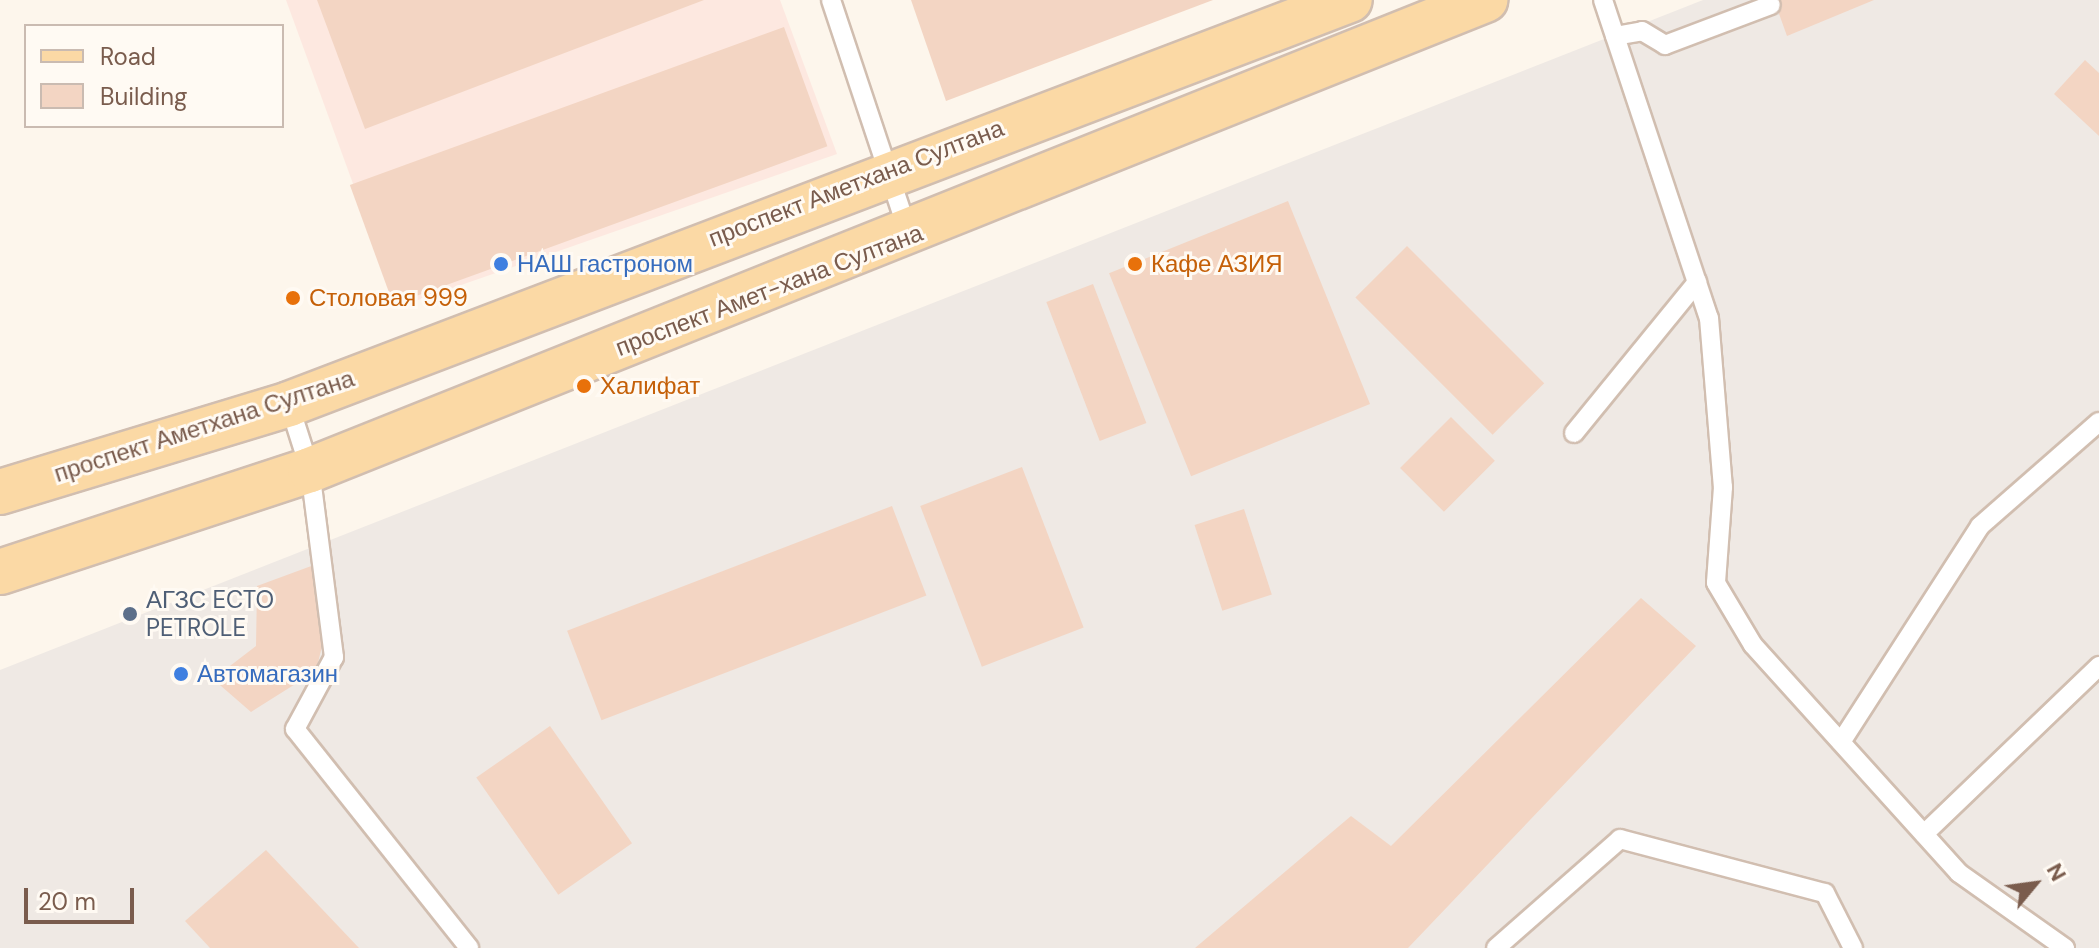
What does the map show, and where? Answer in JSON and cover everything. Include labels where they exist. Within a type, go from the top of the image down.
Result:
[{"type":"main road","name":"проспект Аметхана Султана","points":[[0,492],[289,404],[888,170],[1350,0]]},
{"type":"main road","name":"проспект Амет-хана Султана","points":[[0,572],[310,470],[909,235],[1415,13],[1485,0]]},
{"type":"lane","points":[[831,0],[909,235]]},
{"type":"lane","points":[[1603,0],[1709,318],[1723,487],[1716,583],[1753,645],[1959,873],[2065,948]]},
{"type":"lane","points":[[1615,36],[1642,31],[1665,45],[1771,5]]},
{"type":"lane","points":[[1574,433],[1697,282]]},
{"type":"lane","points":[[289,404],[310,470],[334,657],[295,729],[469,948]]},
{"type":"lane","points":[[1841,742],[1980,526],[2099,422]]},
{"type":"lane","points":[[1924,834],[2099,666]]},
{"type":"lane","points":[[1496,948],[1620,839],[1825,893],[1853,948]]},
{"type":"shaded area","points":[[286,0],[780,0],[837,154],[398,307]]},
{"type":"shaded area","points":[[1703,0],[2099,0],[2099,948],[0,948],[0,670]]},
{"type":"building","points":[[317,0],[704,0],[365,129]]},
{"type":"building","points":[[911,0],[1213,0],[946,101]]},
{"type":"building","points":[[1774,0],[1874,0],[1787,36]]},
{"type":"building","points":[[784,27],[827,146],[393,304],[350,185]]},
{"type":"building","points":[[2085,60],[2099,73],[2099,136],[2054,94]]},
{"type":"building","points":[[1288,201],[1370,404],[1191,476],[1109,273]]},
{"type":"building","points":[[1407,246],[1544,383],[1493,435],[1355,298]]},
{"type":"building","points":[[1093,284],[1146,423],[1100,441],[1046,302]]},
{"type":"building","points":[[1451,417],[1495,461],[1444,512],[1400,468]]},
{"type":"building","points":[[1022,467],[1084,628],[982,667],[920,506]]},
{"type":"building","points":[[892,506],[926,596],[602,720],[567,631]]},
{"type":"building","points":[[1244,509],[1272,595],[1222,611],[1195,525]]},
{"type":"building","points":[[314,565],[323,642],[316,671],[251,712],[213,679],[256,646],[257,586]]},
{"type":"building","points":[[1641,598],[1696,646],[1408,948],[1195,948],[1351,816],[1391,846]]},
{"type":"building","points":[[550,726],[632,843],[558,895],[476,778]]},
{"type":"building","points":[[266,850],[359,948],[210,948],[185,921]]},
{"type":"place","name":"НАШ гастроном","points":[[501,264]]},
{"type":"place","name":"Кафе АЗИЯ","points":[[1135,264]]},
{"type":"place","name":"Столовая 999","points":[[293,298]]},
{"type":"place","name":"Халифат","points":[[584,386]]},
{"type":"place","name":"АГЗС ECTO PETROLE","points":[[130,614]]},
{"type":"place","name":"Автомагазин","points":[[181,674]]}]
